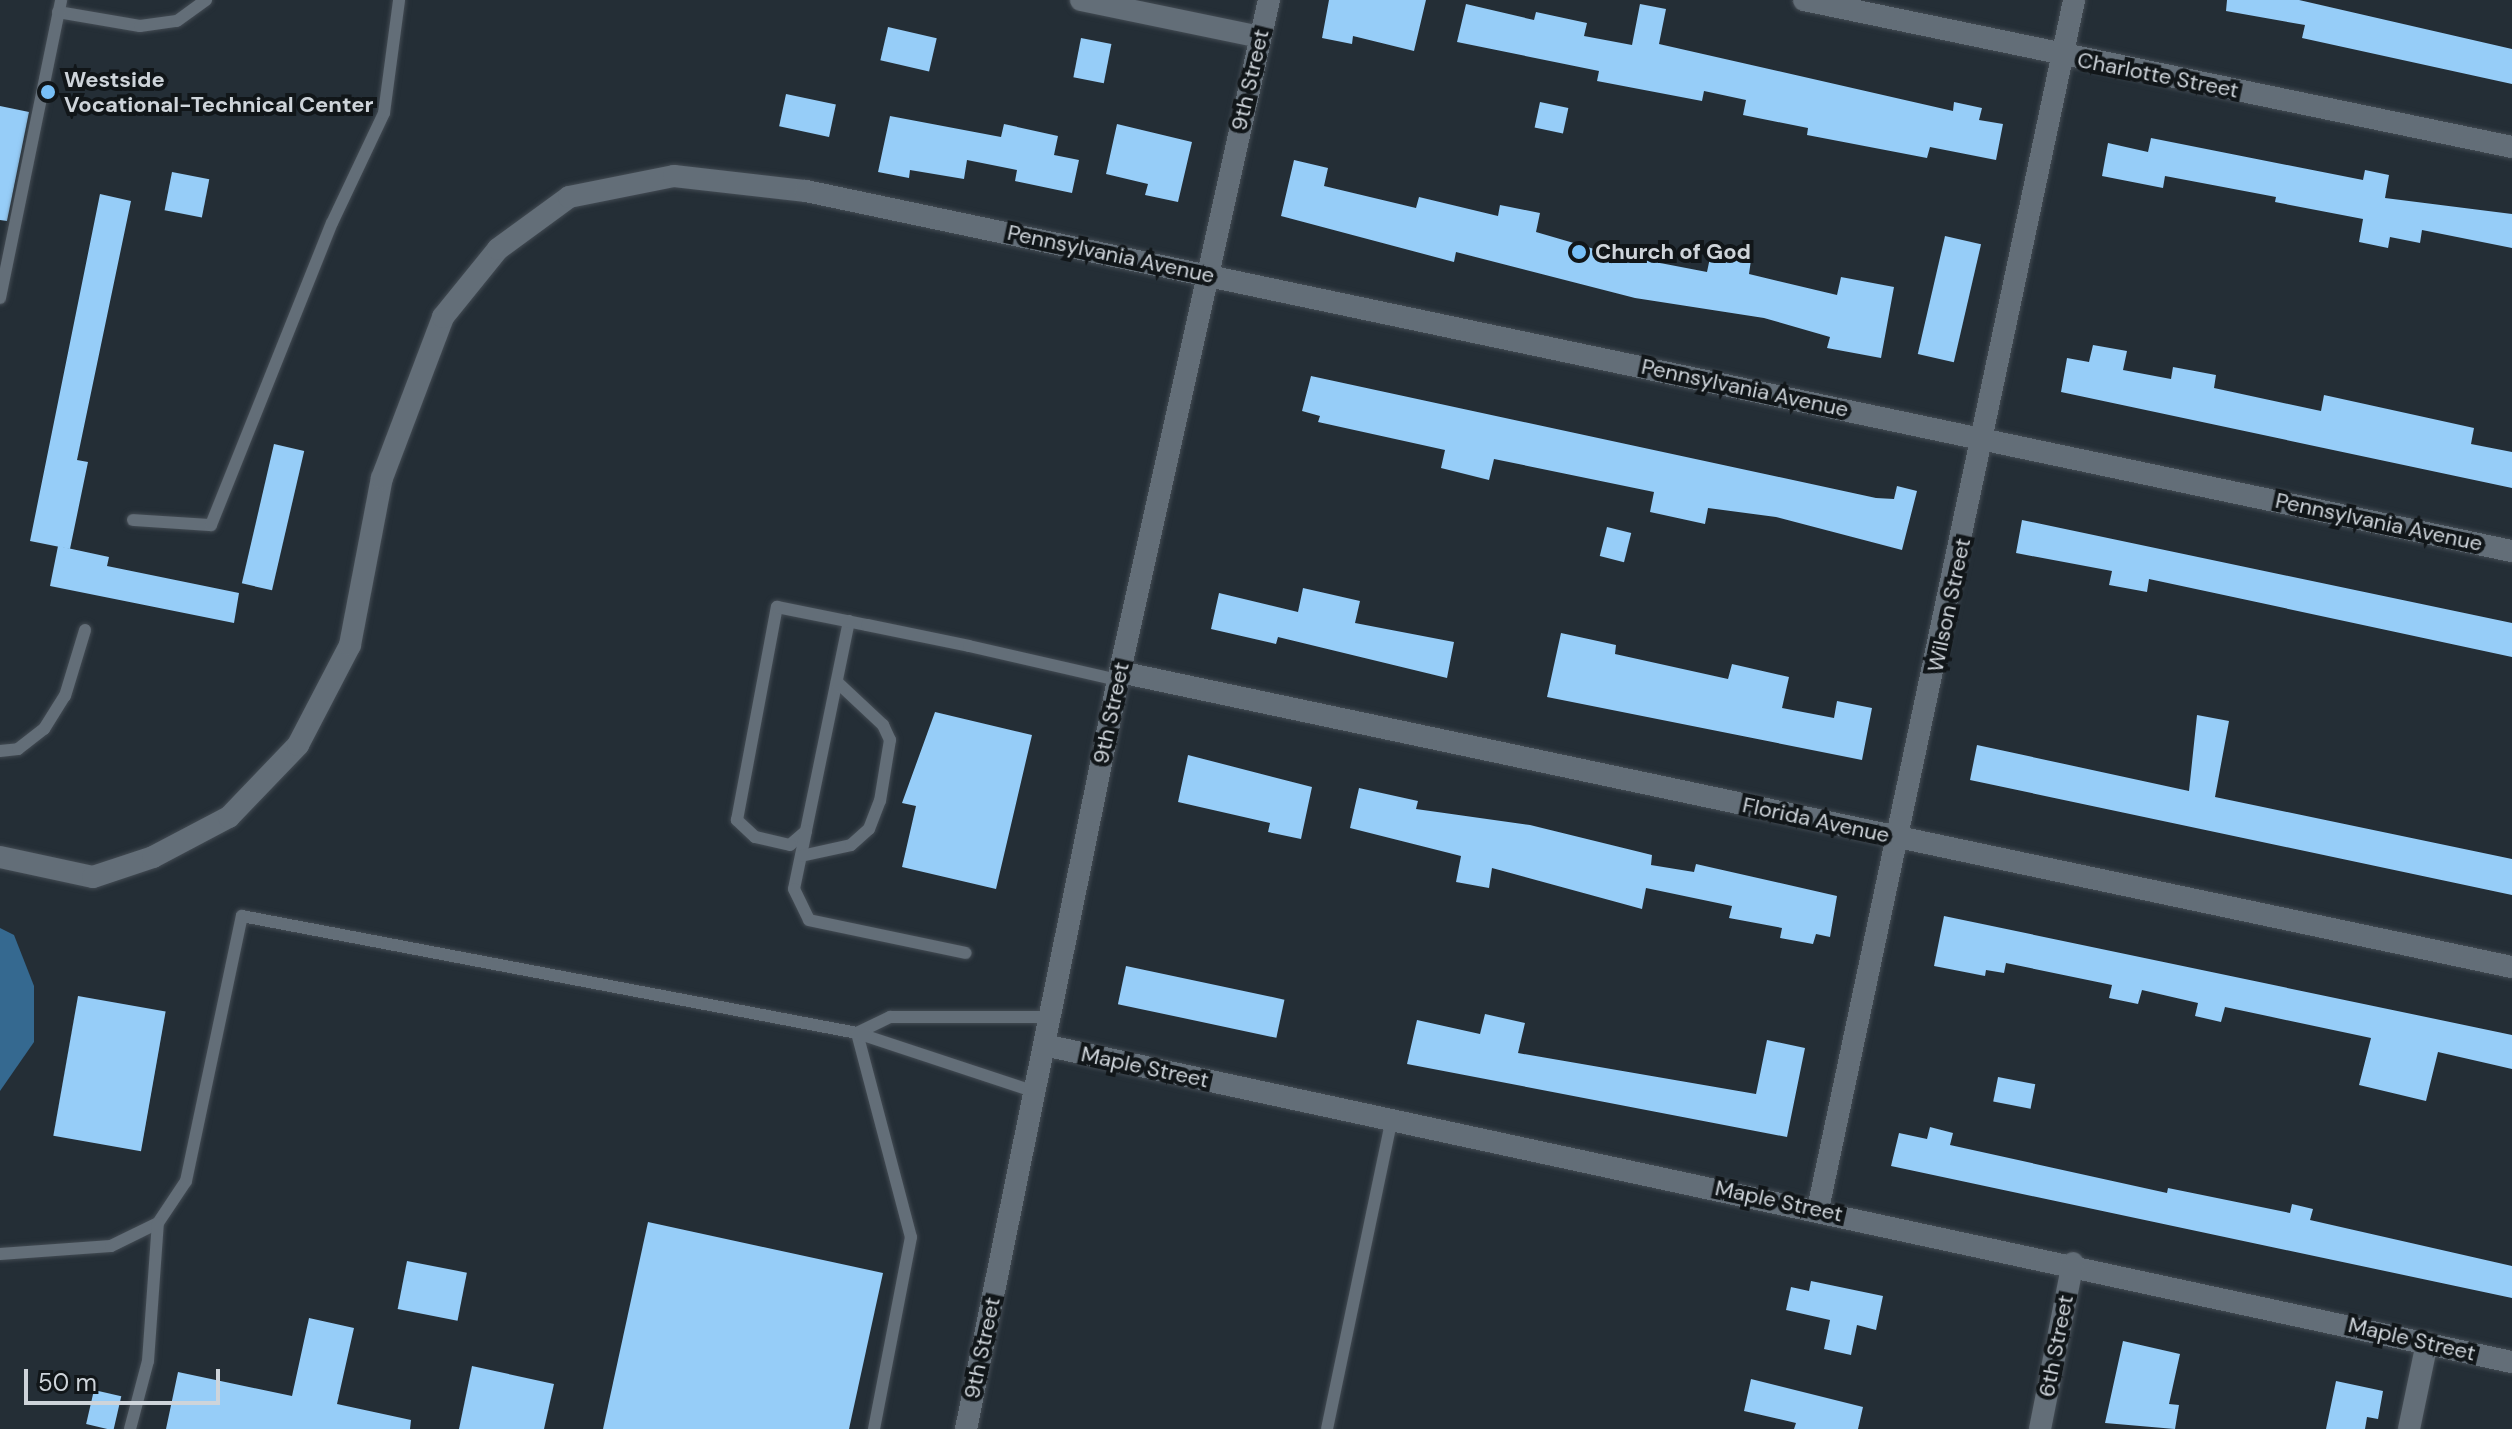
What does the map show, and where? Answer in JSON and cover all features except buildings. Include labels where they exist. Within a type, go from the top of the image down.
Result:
[{"type":"street","points":[[1081,0],[1260,37]]},
{"type":"street","name":"9th Street","points":[[966,1429],[1119,676],[1205,273],[1269,0]]},
{"type":"street","name":"Charlotte Street","points":[[1804,0],[2512,147]]},
{"type":"street","name":"Wilson Street","points":[[1818,1209],[1986,438],[2074,0]]},
{"type":"street","name":"Pennsylvania Avenue","points":[[0,857],[93,877],[153,857],[229,817],[298,745],[350,645],[382,478],[443,317],[498,249],[569,197],[674,176],[806,191],[2512,551]]},
{"type":"street","name":"Florida Avenue","points":[[1119,676],[2512,967]]},
{"type":"street","name":"Maple Street","points":[[1044,1045],[2073,1263],[2512,1362]]},
{"type":"street","name":"6th Street","points":[[2040,1429],[2073,1263]]},
{"type":"street","points":[[2409,1429],[2427,1343]]},
{"type":"lane","points":[[0,298],[60,6],[140,26],[177,21],[206,0]]},
{"type":"lane","points":[[133,520],[211,525],[332,223],[384,113],[399,0]]},
{"type":"lane","points":[[806,831],[790,845],[755,837],[737,820],[777,607],[1119,676]]},
{"type":"lane","points":[[849,621],[794,889],[809,920],[966,953]]},
{"type":"lane","points":[[0,751],[18,749],[44,729],[65,696],[85,630]]},
{"type":"lane","points":[[801,856],[851,845],[869,829],[880,801],[890,740],[883,725],[837,682]]},
{"type":"lane","points":[[130,1429],[148,1361],[158,1223],[186,1181],[242,916],[857,1033],[1035,1092]]},
{"type":"lane","points":[[857,1033],[890,1017],[1050,1017]]},
{"type":"lane","points":[[857,1033],[911,1237],[874,1429]]},
{"type":"lane","points":[[1327,1429],[1392,1119]]},
{"type":"lane","points":[[0,1254],[111,1246],[158,1223]]},
{"type":"water","points":[[0,928],[14,935],[34,986],[34,1042],[0,1091]]},
{"type":"place","name":"Westside Vocational-Technical Center","points":[[48,92]]},
{"type":"place","name":"Church of God","points":[[1579,252]]}]
